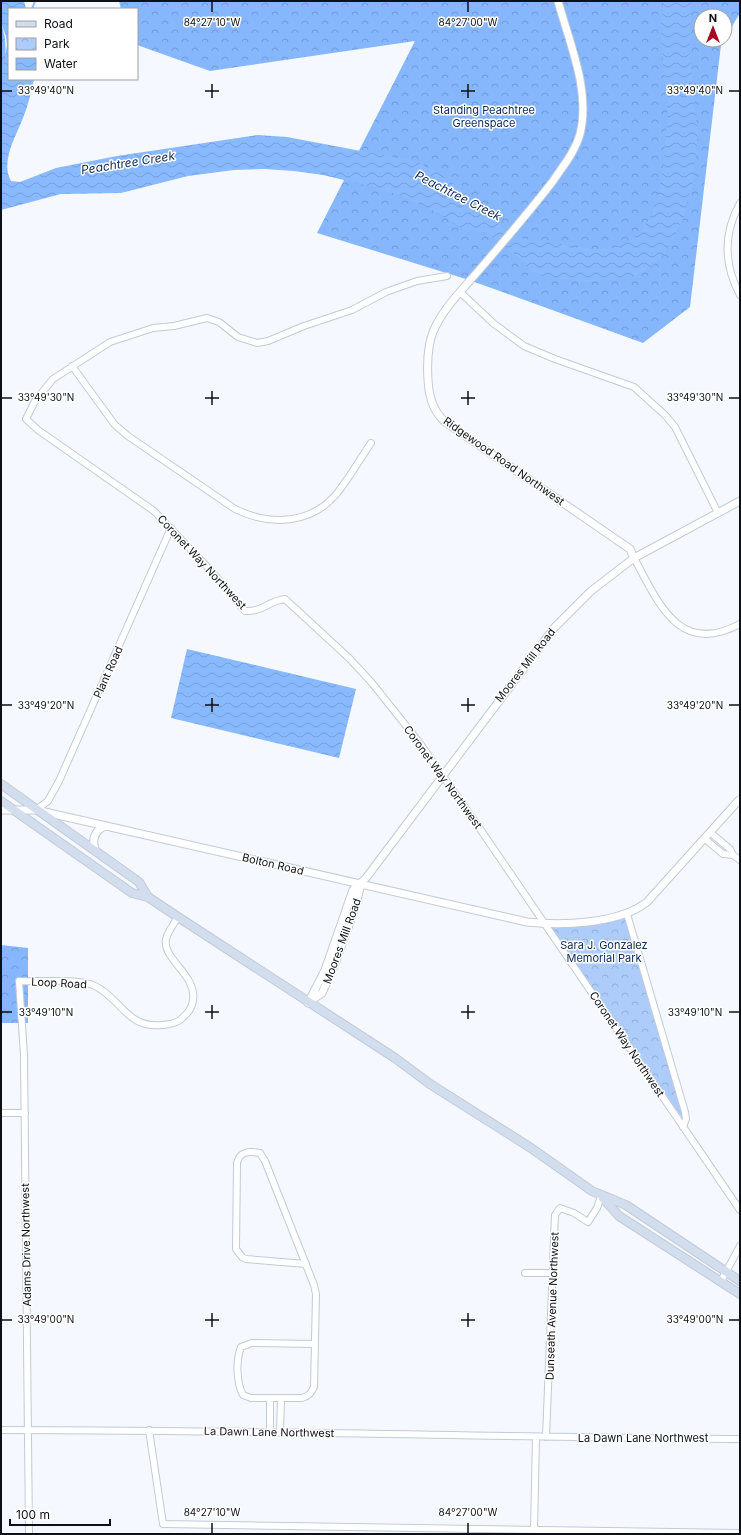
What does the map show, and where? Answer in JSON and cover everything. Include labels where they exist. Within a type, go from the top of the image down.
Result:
[{"type":"main road","points":[[1,784],[139,882],[148,897]]},
{"type":"main road","points":[[1,801],[132,893],[148,897],[308,1003],[395,1058],[436,1088],[601,1196],[626,1205],[740,1281]]},
{"type":"main road","points":[[601,1196],[619,1216],[740,1294]]},
{"type":"street","name":"Ridgewood Road Northwest","points":[[558,1],[579,75],[582,98],[580,132],[569,158],[501,246],[460,292],[439,320],[429,347],[427,366],[429,392],[437,414],[444,421],[630,549],[661,607],[667,615],[679,625],[692,631],[709,634],[724,631],[740,624]]},
{"type":"street","points":[[740,203],[730,229],[727,250],[730,272],[740,295]]},
{"type":"street","name":"Coronet Way Northwest","points":[[447,276],[417,281],[386,292],[352,310],[304,326],[268,341],[257,343],[238,338],[219,322],[203,318],[174,326],[153,328],[110,342],[53,379],[35,401],[26,419],[38,430],[154,511],[172,528],[245,611],[255,611],[275,600],[284,599],[350,659],[372,683],[443,775],[740,1210]]},
{"type":"street","points":[[460,292],[493,323],[524,346],[555,359],[627,383],[641,392],[675,427],[718,513]]},
{"type":"street","points":[[72,366],[114,425],[235,509],[249,516],[265,520],[280,521],[295,518],[323,506],[338,492],[371,444]]},
{"type":"street","name":"Moores Mill Road","points":[[308,1003],[322,994],[355,908],[361,884],[495,704],[554,628],[571,609],[596,586],[634,558],[740,501]]},
{"type":"street","name":"Plant Road","points":[[36,810],[48,801],[59,781],[172,528]]},
{"type":"street","name":"Bolton Road","points":[[1,810],[36,810],[527,922],[545,924],[589,921],[627,914],[638,909],[647,902],[711,833],[739,800]]},
{"type":"street","points":[[96,852],[94,837],[99,829],[106,826]]},
{"type":"street","points":[[711,833],[730,849],[733,855],[740,860]]},
{"type":"street","points":[[705,839],[723,854],[733,855]]},
{"type":"street","points":[[627,914],[685,1112],[686,1119],[683,1127]]},
{"type":"street","name":"Loop Road","points":[[19,982],[83,982],[95,986],[105,993],[135,1021],[146,1025],[157,1026],[176,1023],[189,1012],[193,1003],[194,992],[190,981],[167,948],[166,940],[178,917]]},
{"type":"street","name":"Adams Drive Northwest","points":[[19,982],[25,1113],[29,1534]]},
{"type":"street","points":[[1,1113],[25,1113]]},
{"type":"street","points":[[306,1264],[246,1259],[236,1250],[237,1163],[239,1156],[244,1153],[260,1153],[265,1160],[306,1264],[316,1294],[315,1344],[314,1387],[312,1393],[308,1397],[302,1398],[270,1398],[243,1395],[238,1387],[238,1354],[241,1347],[252,1343],[315,1344]]},
{"type":"street","name":"Dunseath Avenue Northwest","points":[[546,1437],[556,1211],[560,1208],[565,1208],[588,1222],[597,1208],[601,1196]]},
{"type":"street","points":[[721,1281],[740,1246]]},
{"type":"street","points":[[525,1273],[553,1274]]},
{"type":"street","points":[[270,1398],[270,1432]]},
{"type":"street","points":[[280,1433],[281,1398]]},
{"type":"street","name":"La Dawn Lane Northwest","points":[[1,1430],[149,1430],[536,1437],[740,1438]]},
{"type":"street","points":[[149,1430],[163,1524],[534,1531],[740,1533]]},
{"type":"street","points":[[534,1531],[536,1437]]},
{"type":"green space","name":"Standing Peachtree Greenspace","points":[[119,1],[740,1],[740,13],[733,25],[733,8],[693,8],[693,48],[721,48],[690,307],[643,343],[469,280],[317,233],[415,41],[210,71],[138,45],[138,8],[121,8]]},
{"type":"green space","points":[[1,23],[5,37],[6,51],[1,79]]},
{"type":"green space","name":"Sara J. Gonzalez Memorial Park","points":[[627,914],[685,1122],[545,924]]},
{"type":"green space","points":[[1,945],[28,948],[28,1023],[1,1023]]},
{"type":"water","name":"Peachtree Creek","points":[[1,1],[24,1],[26,8],[8,8],[8,80],[34,80],[23,118],[8,157],[8,174],[11,181],[20,182],[56,168],[117,156],[258,135],[287,137],[414,161],[451,181],[502,227],[516,236],[528,240],[549,241],[592,249],[606,249],[622,245],[634,238],[644,227],[656,200],[663,169],[667,121],[662,39],[662,14],[664,1],[691,1],[689,51],[698,134],[693,181],[683,220],[664,255],[650,268],[632,277],[582,282],[553,278],[534,272],[489,234],[463,229],[429,208],[402,196],[373,187],[323,175],[294,171],[264,169],[234,170],[188,176],[121,193],[61,194],[1,210],[1,79],[7,45],[6,36],[1,23]]},
{"type":"water","points":[[187,649],[356,689],[339,758],[171,718]]},
{"type":"waterway","points":[[32,8],[35,1]]}]
